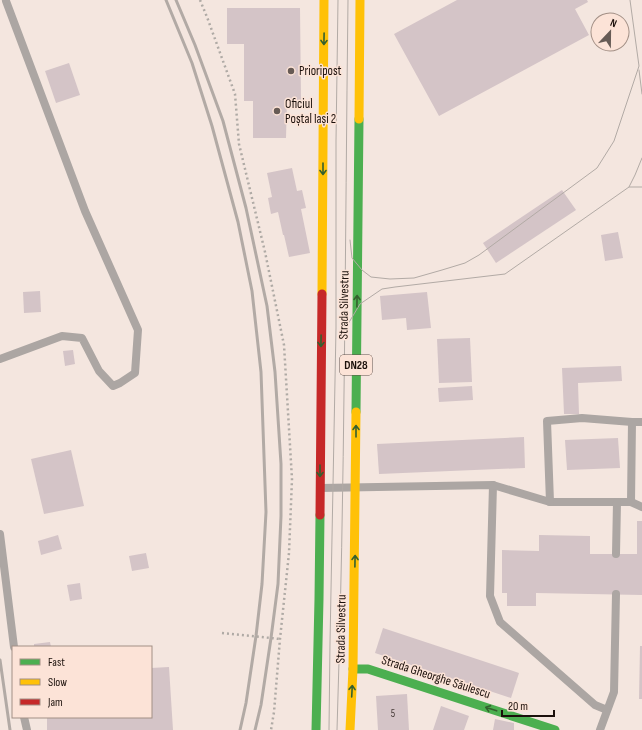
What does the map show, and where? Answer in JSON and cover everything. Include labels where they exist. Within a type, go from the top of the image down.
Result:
[{"type":"main road","name":"Strada Silvestru","points":[[316,730],[318,673],[324,0]]},
{"type":"main road","name":"Strada Silvestru","points":[[350,730],[353,669],[356,488],[360,0]]},
{"type":"main road","name":"Strada Gheorghe Săulescu","points":[[353,669],[368,669],[555,730]]},
{"type":"lane","points":[[0,359],[62,336],[82,338],[99,371],[113,386],[135,373],[138,330],[85,211],[6,1]]},
{"type":"lane","points":[[550,502],[547,421],[582,418],[642,422]]},
{"type":"lane","points":[[631,502],[632,422]]},
{"type":"lane","points":[[320,488],[493,485],[550,502],[631,502],[642,507]]},
{"type":"lane","points":[[493,485],[490,596],[500,622],[595,705],[607,710]]},
{"type":"lane","points":[[616,554],[617,502]]},
{"type":"lane","points":[[0,534],[14,646]]},
{"type":"lane","points":[[600,730],[614,692],[616,594]]},
{"type":"lane","points":[[24,718],[27,730]]},
{"type":"path","points":[[200,0],[235,94],[239,144],[265,252],[284,345],[292,479],[289,553],[271,730]]},
{"type":"path","points":[[222,633],[280,639]]},
{"type":"building","points":[[457,0],[587,0],[588,2],[575,9],[589,35],[439,116],[394,34]]},
{"type":"building","points":[[227,8],[300,8],[301,101],[287,101],[286,138],[253,138],[253,101],[244,101],[244,44],[227,44]]},
{"type":"building","points":[[69,63],[80,95],[56,103],[45,71]]},
{"type":"building","points":[[292,168],[297,191],[302,190],[306,208],[301,209],[310,253],[289,257],[278,212],[271,214],[268,198],[272,197],[267,173]]},
{"type":"building","points":[[562,190],[576,210],[496,263],[483,243]]},
{"type":"building","points":[[618,232],[623,258],[605,261],[601,235]]},
{"type":"building","points":[[40,291],[41,312],[24,313],[23,292]]},
{"type":"building","points":[[427,292],[431,328],[407,330],[406,318],[382,320],[380,296]]},
{"type":"building","points":[[470,338],[472,382],[439,383],[437,339]]},
{"type":"building","points":[[73,350],[75,364],[65,366],[63,351]]},
{"type":"building","points":[[621,366],[622,381],[578,383],[579,414],[564,414],[562,368]]},
{"type":"building","points":[[472,386],[473,400],[439,402],[438,388]]},
{"type":"building","points":[[524,437],[525,468],[379,474],[377,444]]},
{"type":"building","points":[[618,438],[620,468],[567,470],[565,440]]},
{"type":"building","points":[[71,450],[84,506],[44,514],[31,459]]},
{"type":"building","points":[[637,521],[642,521],[642,595],[536,593],[536,606],[507,606],[507,593],[502,593],[502,550],[539,551],[539,535],[590,536],[590,554],[637,554]]},
{"type":"building","points":[[58,535],[62,549],[41,555],[38,541]]},
{"type":"building","points":[[146,553],[149,568],[132,571],[129,556]]},
{"type":"building","points":[[80,583],[82,599],[70,601],[67,585]]},
{"type":"building","points":[[383,628],[519,673],[511,698],[375,653]]},
{"type":"building","points":[[50,642],[51,646],[34,646],[34,644]]},
{"type":"building","points":[[640,646],[642,646],[642,699],[639,699]]},
{"type":"building","points":[[169,667],[173,730],[47,730],[47,718],[152,718],[152,668]]},
{"type":"building","points":[[407,694],[409,730],[378,730],[376,696]]},
{"type":"building","points":[[441,706],[469,716],[464,730],[433,730]]},
{"type":"building","points":[[495,719],[514,723],[514,730],[493,730]]},
{"type":"tram line","points":[[329,730],[336,328],[338,0]]},
{"type":"tram line","points":[[337,730],[343,456],[348,0]]},
{"type":"tram line","points":[[350,240],[352,258],[362,270],[371,277],[390,279],[414,278],[442,270],[465,263],[479,255],[597,168],[614,141],[639,66],[630,0]]},
{"type":"tram line","points":[[639,70],[642,94]]},
{"type":"tram line","points":[[629,187],[642,158]]},
{"type":"tram line","points":[[347,330],[348,324],[360,304],[382,289],[505,274],[629,187],[642,187]]},
{"type":"railway","points":[[166,0],[192,63],[212,126],[238,222],[252,291],[261,372],[266,512],[262,584],[246,703],[240,730]]},
{"type":"railway","points":[[176,0],[195,45],[223,121],[246,208],[267,306],[275,372],[281,464],[281,516],[278,584],[261,705],[255,730]]},
{"type":"railway","points":[[0,660],[10,730]]},
{"type":"traffic: fast","points":[[356,412],[359,119]]},
{"type":"traffic: fast","points":[[316,730],[320,515]]},
{"type":"traffic: fast","points":[[353,669],[368,669],[555,730]]},
{"type":"traffic: slow","points":[[322,294],[324,0]]},
{"type":"traffic: slow","points":[[359,119],[360,0]]},
{"type":"traffic: slow","points":[[350,730],[353,669],[356,412]]},
{"type":"traffic: jam","points":[[320,515],[322,294]]},
{"type":"place","name":"Prioripost","points":[[291,71]]},
{"type":"place","name":"Oficiul Poștal Iași 2","points":[[277,111]]}]
